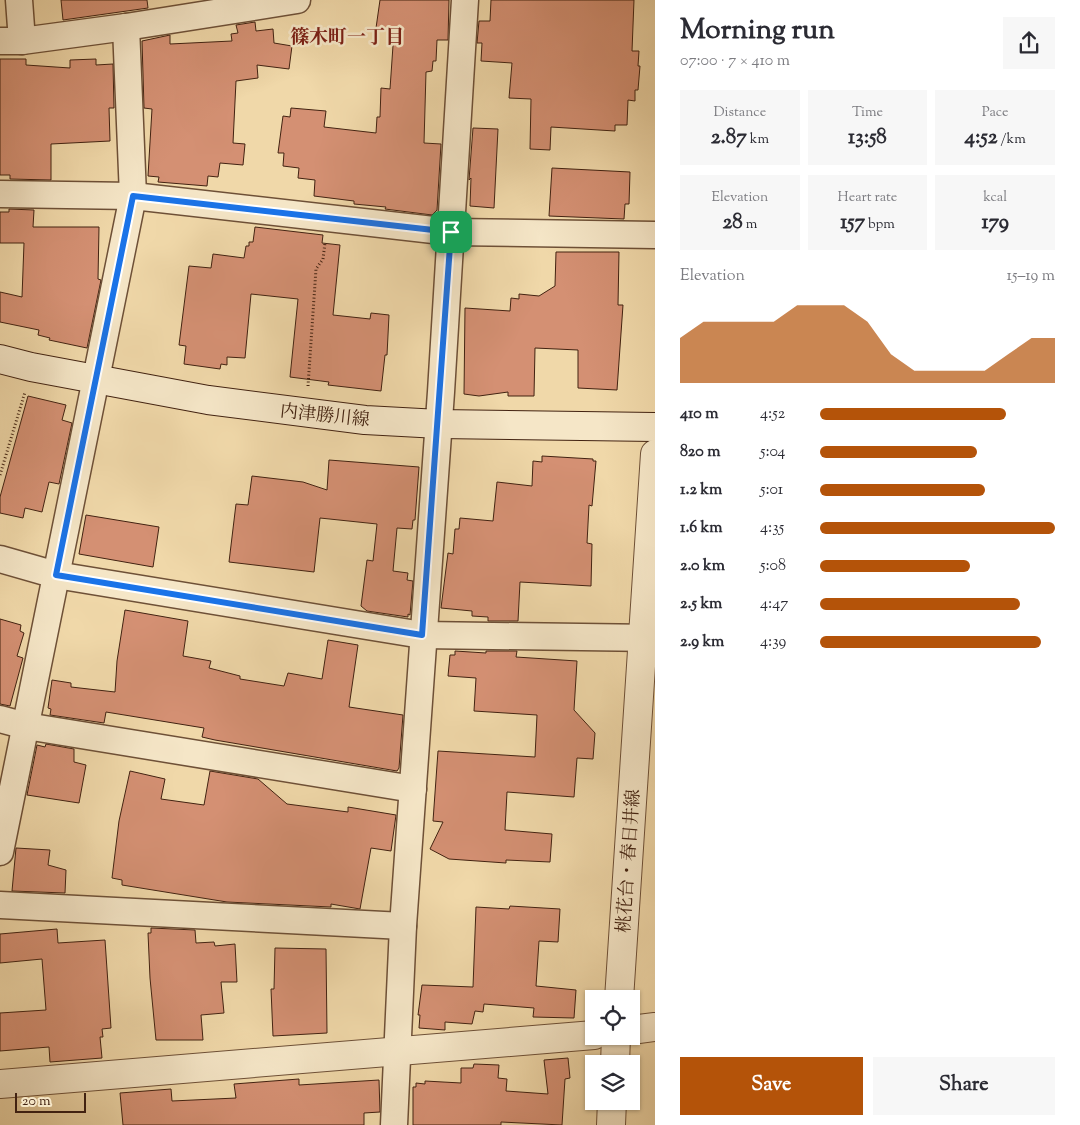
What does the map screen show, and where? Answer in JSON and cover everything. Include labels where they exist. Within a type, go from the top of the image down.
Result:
[{"type":"street","points":[[19,0],[11,41],[126,28],[298,0]]},
{"type":"street","points":[[394,1125],[399,1052],[403,926],[422,635],[439,424],[465,0]]},
{"type":"street","points":[[0,852],[133,196],[126,28]]},
{"type":"street","points":[[0,194],[133,196],[451,232],[655,235]]},
{"type":"street","name":"内津勝川線","points":[[0,359],[95,380],[208,400],[364,420],[439,424],[655,426]]},
{"type":"street","name":"桃花台・春日井線","points":[[620,990],[649,638],[655,454]]},
{"type":"street","points":[[0,559],[56,575],[422,635],[649,638]]},
{"type":"street","points":[[0,719],[26,726],[413,789]]},
{"type":"street","points":[[0,905],[403,926]]},
{"type":"street","points":[[640,1029],[655,1027]]},
{"type":"street","points":[[0,1084],[585,1037]]},
{"type":"street","points":[[611,1125],[612,1110]]},
{"type":"path","points":[[308,386],[316,269],[323,259],[327,218]]},
{"type":"path","points":[[0,476],[31,367]]},
{"type":"building","points":[[61,0],[147,0],[148,8],[63,20]]},
{"type":"building","points":[[380,0],[449,0],[448,40],[437,40],[436,61],[433,61],[432,71],[426,72],[424,143],[441,144],[437,210],[432,215],[385,209],[386,207],[354,204],[354,201],[314,196],[315,180],[298,178],[299,168],[283,166],[284,153],[278,153],[283,116],[290,117],[291,108],[326,111],[324,127],[376,133],[377,117],[380,117],[381,88],[390,89],[394,31],[376,28]]},
{"type":"building","points":[[491,0],[634,0],[632,51],[639,51],[638,66],[640,66],[638,90],[635,90],[635,101],[628,100],[627,125],[615,125],[615,131],[551,127],[550,150],[530,149],[531,99],[509,98],[512,63],[481,61],[482,43],[477,43],[479,21],[490,21]]},
{"type":"building","points":[[255,22],[256,31],[273,29],[274,43],[292,46],[289,69],[257,65],[258,78],[236,81],[233,143],[245,144],[243,165],[220,163],[218,177],[208,176],[207,186],[158,182],[159,177],[148,176],[152,109],[144,108],[142,41],[170,35],[170,44],[232,41],[231,34],[238,33],[236,25]]},
{"type":"building","points":[[0,59],[26,59],[26,65],[70,68],[70,60],[96,59],[96,65],[113,64],[114,108],[109,108],[110,141],[51,144],[51,180],[10,179],[10,175],[0,175]]},
{"type":"building","points":[[473,128],[498,129],[494,208],[470,206],[471,178],[469,180]]},
{"type":"building","points":[[552,168],[630,172],[629,204],[625,204],[624,219],[549,216]]},
{"type":"building","points":[[9,209],[34,210],[33,227],[99,227],[98,279],[101,280],[87,348],[49,340],[50,338],[38,335],[39,330],[0,322],[0,292],[22,297],[24,243],[0,243],[0,212],[9,212]]},
{"type":"building","points":[[255,227],[323,235],[322,243],[340,245],[333,315],[370,319],[371,313],[389,315],[387,355],[385,355],[381,391],[328,385],[329,382],[290,377],[298,299],[251,294],[245,358],[227,357],[227,365],[221,364],[220,369],[184,364],[186,346],[179,345],[189,266],[211,268],[213,254],[244,258],[246,246],[249,246],[249,242],[253,242]]},
{"type":"building","points":[[556,252],[619,252],[618,305],[623,305],[617,390],[578,388],[578,350],[535,348],[534,396],[508,396],[508,392],[479,396],[464,394],[465,308],[510,311],[511,298],[519,299],[519,294],[539,296],[555,286]]},
{"type":"building","points":[[28,396],[66,405],[62,420],[72,423],[59,484],[49,482],[42,512],[25,508],[23,518],[0,513],[0,497]]},
{"type":"building","points":[[542,456],[593,459],[593,461],[596,461],[592,506],[589,505],[587,543],[592,544],[591,586],[520,582],[518,621],[488,621],[488,617],[472,616],[472,611],[441,608],[448,553],[453,554],[455,529],[459,529],[460,518],[493,521],[497,482],[532,486],[533,461],[542,462]]},
{"type":"building","points":[[329,460],[419,467],[415,520],[413,520],[412,529],[397,528],[393,571],[408,573],[407,580],[413,581],[410,615],[408,614],[408,617],[367,611],[361,606],[367,560],[373,561],[377,524],[320,518],[314,572],[229,562],[236,504],[248,505],[252,476],[303,482],[327,490]]},
{"type":"building","points":[[86,515],[159,527],[153,567],[79,554]]},
{"type":"building","points":[[125,610],[188,621],[183,656],[211,661],[209,668],[240,676],[240,679],[284,686],[288,673],[322,679],[328,640],[358,645],[349,707],[403,715],[399,768],[397,771],[215,740],[202,737],[204,728],[106,712],[104,723],[50,715],[51,709],[48,708],[52,680],[71,683],[71,687],[115,692],[117,661]]},
{"type":"building","points":[[0,619],[21,625],[20,631],[24,633],[17,656],[23,658],[10,706],[0,704]]},
{"type":"building","points":[[455,651],[486,653],[486,651],[517,651],[516,657],[577,661],[574,710],[595,733],[593,759],[577,758],[574,797],[507,792],[505,830],[552,834],[550,862],[506,860],[506,863],[449,859],[430,849],[443,822],[433,821],[438,751],[535,757],[537,715],[474,711],[476,678],[448,676],[450,655],[455,655]]},
{"type":"building","points":[[46,744],[74,749],[74,762],[86,765],[79,803],[27,795],[37,745],[45,747]]},
{"type":"building","points":[[130,771],[165,779],[161,799],[204,805],[210,771],[258,779],[287,804],[348,812],[348,807],[396,815],[391,851],[371,848],[360,909],[331,904],[331,907],[227,902],[122,885],[122,880],[112,878],[119,821]]},
{"type":"building","points":[[16,848],[50,850],[48,865],[66,870],[65,893],[12,891]]},
{"type":"building","points":[[510,906],[560,909],[558,942],[539,941],[536,986],[576,990],[574,1018],[533,1017],[534,1008],[484,1004],[483,1012],[475,1011],[472,1024],[445,1022],[445,1030],[419,1028],[420,1015],[418,1015],[422,985],[473,987],[476,907],[509,909]]},
{"type":"building","points":[[151,928],[195,930],[196,943],[214,942],[215,946],[235,944],[237,982],[221,982],[224,1013],[201,1015],[203,1040],[156,1040],[150,978],[148,933],[151,933]]},
{"type":"building","points":[[57,929],[58,943],[105,940],[111,1028],[102,1029],[103,1037],[100,1037],[102,1058],[50,1062],[49,1047],[0,1051],[0,1013],[46,1010],[42,959],[0,963],[0,934]]},
{"type":"building","points":[[275,948],[326,949],[327,1033],[273,1036],[271,989],[274,989]]},
{"type":"building","points":[[568,1058],[570,1078],[565,1079],[562,1125],[501,1122],[501,1125],[413,1125],[413,1087],[416,1087],[416,1083],[425,1084],[425,1081],[461,1083],[461,1068],[473,1068],[474,1064],[499,1065],[498,1078],[507,1079],[506,1091],[548,1094],[544,1060]]},
{"type":"building","points":[[299,1079],[299,1085],[379,1080],[380,1112],[364,1113],[364,1125],[123,1125],[120,1093],[171,1089],[172,1101],[236,1098],[234,1084]]},
{"type":"district","name":"篠木町一丁目","points":[[347,36]]},
{"type":"route","points":[[133,196],[451,232],[439,424],[422,635],[56,575],[133,196]]}]
